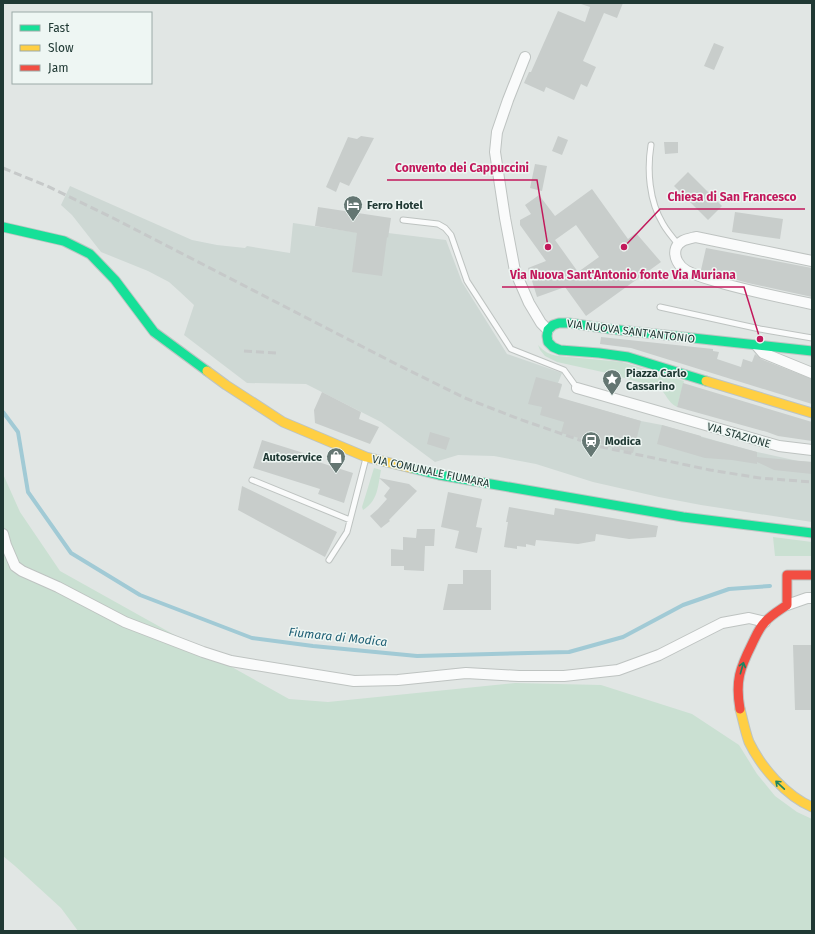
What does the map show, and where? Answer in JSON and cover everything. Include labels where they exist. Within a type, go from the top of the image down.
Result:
[{"type":"street","points":[[525,56],[497,132],[495,152],[515,271],[529,303],[548,330],[546,336],[548,342],[553,347],[560,350],[599,353],[628,358],[812,413]]},
{"type":"street","name":"VIA COMUNALE FIUMARA","points":[[3,227],[64,241],[90,254],[115,280],[154,332],[226,385],[283,422],[366,457],[455,478],[683,516],[812,533]]},
{"type":"street","points":[[812,261],[696,237],[686,239],[678,244],[675,251],[679,265],[686,271],[704,278],[740,288],[812,304]]},
{"type":"street","name":"VIA NUOVA SANT'ANTONIO","points":[[548,330],[553,325],[559,323],[569,323],[812,352]]},
{"type":"street","points":[[757,346],[763,354],[812,373]]},
{"type":"street","name":"VIA STAZIONE","points":[[577,388],[779,446],[812,450]]},
{"type":"street","points":[[3,534],[15,566],[22,571],[58,587],[125,622],[203,652],[231,661],[354,681],[398,680],[466,673],[519,676],[564,676],[618,670],[659,655],[722,623],[749,618],[765,622]]},
{"type":"street","points":[[786,605],[787,575],[812,575]]},
{"type":"street","points":[[812,598],[807,598],[786,605],[765,622],[756,635],[748,652],[742,667],[738,686],[743,726],[750,744],[759,760],[777,783],[792,796],[812,807]]},
{"type":"lane","points":[[651,145],[649,160],[653,198],[662,223],[678,244]]},
{"type":"lane","points":[[403,220],[438,224],[445,228],[451,235],[467,280],[511,349],[564,370],[577,388]]},
{"type":"lane","points":[[660,307],[760,329],[812,338]]},
{"type":"lane","points":[[329,560],[347,532],[366,457]]},
{"type":"lane","points":[[252,480],[350,520]]},
{"type":"shaded area","points":[[70,186],[192,240],[217,245],[245,248],[247,246],[290,253],[293,223],[387,237],[388,233],[446,240],[462,282],[507,354],[562,373],[558,383],[562,385],[558,399],[641,421],[662,425],[757,452],[798,461],[812,462],[812,522],[659,497],[593,482],[536,464],[494,456],[458,455],[435,462],[381,422],[306,384],[247,383],[184,335],[194,305],[169,282],[148,271],[101,252],[72,215],[61,205]]},
{"type":"green space","points":[[538,345],[547,352],[558,356],[622,362],[684,381],[677,407],[671,403],[659,388],[607,373],[557,362],[545,356]]},
{"type":"green space","points":[[374,468],[381,470],[378,487],[372,502],[363,510],[362,507]]},
{"type":"green space","points":[[3,474],[20,512],[60,571],[289,699],[328,702],[515,683],[601,685],[692,714],[739,745],[757,774],[775,796],[797,812],[812,819],[812,931],[78,931],[61,908],[3,856]]},
{"type":"green space","points":[[773,537],[812,542],[812,556],[775,556]]},
{"type":"building","points":[[581,3],[623,3],[617,18],[604,13],[583,61],[596,67],[587,87],[581,84],[574,100],[546,87],[544,92],[524,83],[529,72],[531,72],[558,11],[585,22],[590,7]]},
{"type":"building","points":[[714,43],[724,47],[714,70],[704,66]]},
{"type":"building","points":[[361,136],[374,138],[349,186],[340,182],[336,192],[326,187],[348,137],[357,139]]},
{"type":"building","points":[[558,136],[568,140],[562,155],[552,151]]},
{"type":"building","points":[[664,142],[678,142],[678,153],[665,154]]},
{"type":"building","points":[[535,164],[547,166],[542,191],[530,188]]},
{"type":"building","points":[[688,172],[722,206],[708,220],[674,186]]},
{"type":"building","points":[[592,189],[628,239],[636,233],[661,262],[586,316],[565,287],[537,297],[528,268],[546,261],[520,225],[520,220],[531,214],[525,205],[539,195],[555,216]],"holes":[[[576,225],[599,257],[578,272],[555,240]]]},
{"type":"building","points":[[318,207],[391,218],[382,276],[352,272],[357,233],[315,226]]},
{"type":"building","points":[[735,212],[783,219],[780,239],[732,232]]},
{"type":"building","points":[[706,248],[812,268],[812,297],[748,283],[701,270]]},
{"type":"building","points":[[601,337],[713,349],[713,351],[719,352],[717,359],[741,367],[743,359],[752,362],[755,354],[761,359],[812,379],[812,404],[631,348],[600,344]]},
{"type":"building","points":[[536,377],[562,384],[558,397],[641,421],[633,453],[561,433],[564,422],[540,415],[542,407],[528,404]]},
{"type":"building","points":[[683,383],[812,422],[812,441],[778,436],[677,407]]},
{"type":"building","points":[[322,392],[361,412],[359,419],[379,427],[370,444],[315,423],[314,410]]},
{"type":"building","points":[[662,425],[757,452],[757,457],[812,462],[812,474],[774,470],[757,462],[757,464],[705,458],[657,444]]},
{"type":"building","points":[[430,432],[450,438],[446,450],[427,444]]},
{"type":"building","points":[[262,440],[310,455],[309,459],[353,473],[344,503],[318,494],[320,489],[253,468]]},
{"type":"building","points":[[379,478],[409,484],[417,491],[389,520],[390,521],[381,528],[370,516],[387,499],[384,496],[390,488]]},
{"type":"building","points":[[242,486],[337,532],[325,557],[238,510]]},
{"type":"building","points":[[448,492],[482,499],[476,527],[482,528],[477,553],[455,548],[459,531],[441,527]]},
{"type":"building","points":[[509,507],[554,515],[555,508],[658,526],[656,537],[629,539],[596,534],[595,541],[578,544],[536,540],[535,546],[526,544],[526,547],[517,546],[517,549],[504,547]]},
{"type":"building","points":[[417,529],[435,529],[434,546],[425,546],[424,571],[404,570],[404,566],[391,566],[391,549],[403,550],[403,537],[416,538]]},
{"type":"building","points":[[463,570],[491,570],[491,610],[443,610],[448,584],[463,584]]},
{"type":"building","points":[[793,645],[812,645],[812,710],[795,710]]},
{"type":"waterway","name":"Fiumara di Modica","points":[[3,412],[18,432],[28,492],[71,553],[140,595],[252,638],[313,646],[417,656],[569,652],[623,637],[683,605],[729,589],[770,586]]},
{"type":"railway","points":[[3,168],[47,186],[115,219],[465,398],[519,419],[597,446],[710,470],[760,478],[812,482]]},
{"type":"railway","points":[[244,351],[278,353]]},
{"type":"traffic: fast","points":[[3,227],[64,241],[90,254],[115,280],[154,332],[207,371]]},
{"type":"traffic: fast","points":[[706,381],[628,357],[560,350],[553,347],[548,342],[548,330],[553,325],[559,323],[569,323],[610,329],[812,351]]},
{"type":"traffic: fast","points":[[411,468],[439,475],[683,517],[812,533]]},
{"type":"traffic: slow","points":[[207,371],[283,422],[366,457],[411,468]]},
{"type":"traffic: slow","points":[[706,381],[812,413]]},
{"type":"traffic: slow","points":[[740,709],[749,742],[767,771],[793,796],[812,807]]},
{"type":"traffic: jam","points":[[740,709],[738,682],[742,668],[761,627],[770,617],[787,605],[787,575],[812,575]]},
{"type":"place","name":"Ferro Hotel","points":[[353,222]]},
{"type":"place","name":"Convento dei Cappuccini","points":[[548,247]]},
{"type":"place","name":"Chiesa di San Francesco","points":[[624,247]]},
{"type":"place","name":"Via Nuova Sant'Antonio fonte Via Muriana","points":[[760,339]]},
{"type":"place","name":"Piazza Carlo Cassarino","points":[[612,396]]},
{"type":"place","name":"Modica","points":[[591,458]]},
{"type":"place","name":"Autoservice","points":[[336,474]]}]
